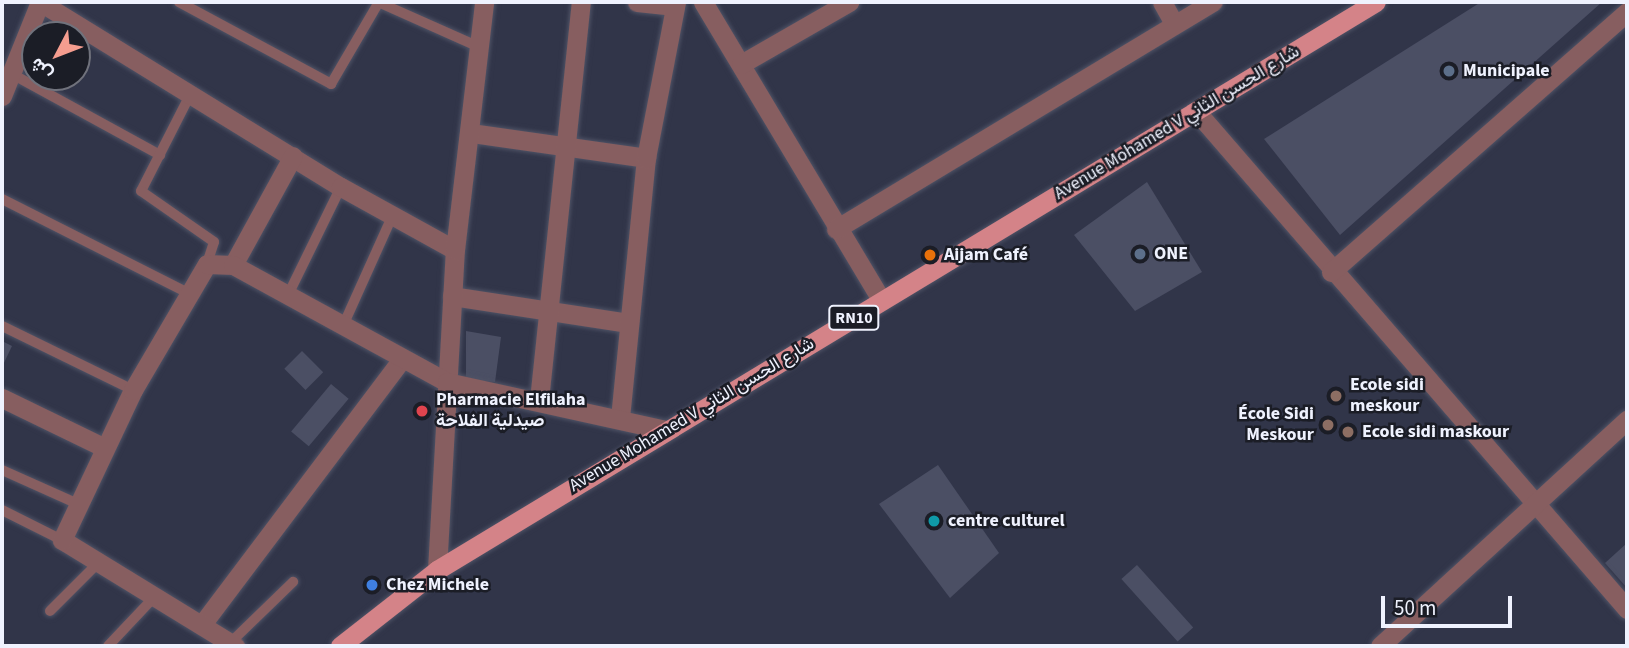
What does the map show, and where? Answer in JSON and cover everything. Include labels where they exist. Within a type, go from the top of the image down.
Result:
[{"type":"main road","name":"Avenue Mohamed V شارع الحسن الثاني","points":[[340,646],[437,570],[1376,2]]},
{"type":"street","points":[[2,96],[40,2],[341,187],[456,250]]},
{"type":"street","points":[[437,570],[452,296],[484,2]]},
{"type":"street","points":[[539,400],[581,2]]},
{"type":"street","points":[[620,418],[646,159],[676,4],[638,2]]},
{"type":"street","points":[[703,2],[836,229],[882,301]]},
{"type":"street","points":[[741,64],[849,2]]},
{"type":"street","points":[[1162,2],[1174,24]]},
{"type":"street","points":[[836,229],[1213,2]]},
{"type":"street","points":[[1331,272],[1627,12]]},
{"type":"street","points":[[1196,111],[1331,272],[1627,609]]},
{"type":"street","points":[[471,133],[646,159]]},
{"type":"street","points":[[233,265],[293,156]]},
{"type":"street","points":[[233,645],[203,623],[62,540],[133,390],[207,264],[233,265],[342,328],[447,382],[539,400],[665,430]]},
{"type":"street","points":[[452,296],[629,323]]},
{"type":"street","points":[[203,623],[402,359]]},
{"type":"street","points":[[2,398],[105,449]]},
{"type":"street","points":[[1380,646],[1627,420]]},
{"type":"lane","points":[[179,2],[331,83],[378,2],[479,47]]},
{"type":"lane","points":[[12,74],[160,156]]},
{"type":"lane","points":[[191,93],[160,156],[142,185],[144,197],[214,242],[207,264]]},
{"type":"lane","points":[[287,297],[341,187]]},
{"type":"lane","points":[[2,199],[188,293]]},
{"type":"lane","points":[[342,328],[392,217]]},
{"type":"lane","points":[[2,326],[133,390]]},
{"type":"lane","points":[[2,470],[78,504]]},
{"type":"lane","points":[[2,510],[62,540]]},
{"type":"lane","points":[[50,611],[99,562]]},
{"type":"lane","points":[[233,645],[293,582]]},
{"type":"lane","points":[[108,646],[156,595]]},
{"type":"building","name":"Municipale","points":[[1481,2],[1602,2],[1340,235],[1264,139]]},
{"type":"building","name":"ONE","points":[[1147,182],[1202,272],[1135,311],[1074,235]]},
{"type":"building","points":[[466,331],[501,337],[495,382],[466,380]]},
{"type":"building","points":[[2,341],[12,346],[2,367]]},
{"type":"building","points":[[302,351],[323,372],[306,390],[284,369]]},
{"type":"building","points":[[331,384],[349,399],[309,446],[291,431]]},
{"type":"building","name":"centre culturel","points":[[938,465],[999,553],[950,598],[879,504]]},
{"type":"building","points":[[1627,543],[1627,588],[1605,563]]},
{"type":"building","points":[[1137,565],[1193,627],[1178,641],[1121,579]]},
{"type":"place","name":"Municipale","points":[[1449,71]]},
{"type":"place","name":"ONE","points":[[1140,254]]},
{"type":"place","name":"Aijam Café","points":[[930,255]]},
{"type":"place","name":"Ecole sidi meskour","points":[[1336,396]]},
{"type":"place","name":"Pharmacie Elfilaha صيدلية الفلاحة","points":[[422,411]]},
{"type":"place","name":"École Sidi Meskour","points":[[1328,425]]},
{"type":"place","name":"Ecole sidi maskour","points":[[1348,432]]},
{"type":"place","name":"centre culturel","points":[[934,521]]},
{"type":"place","name":"Chez Michele","points":[[372,585]]}]
